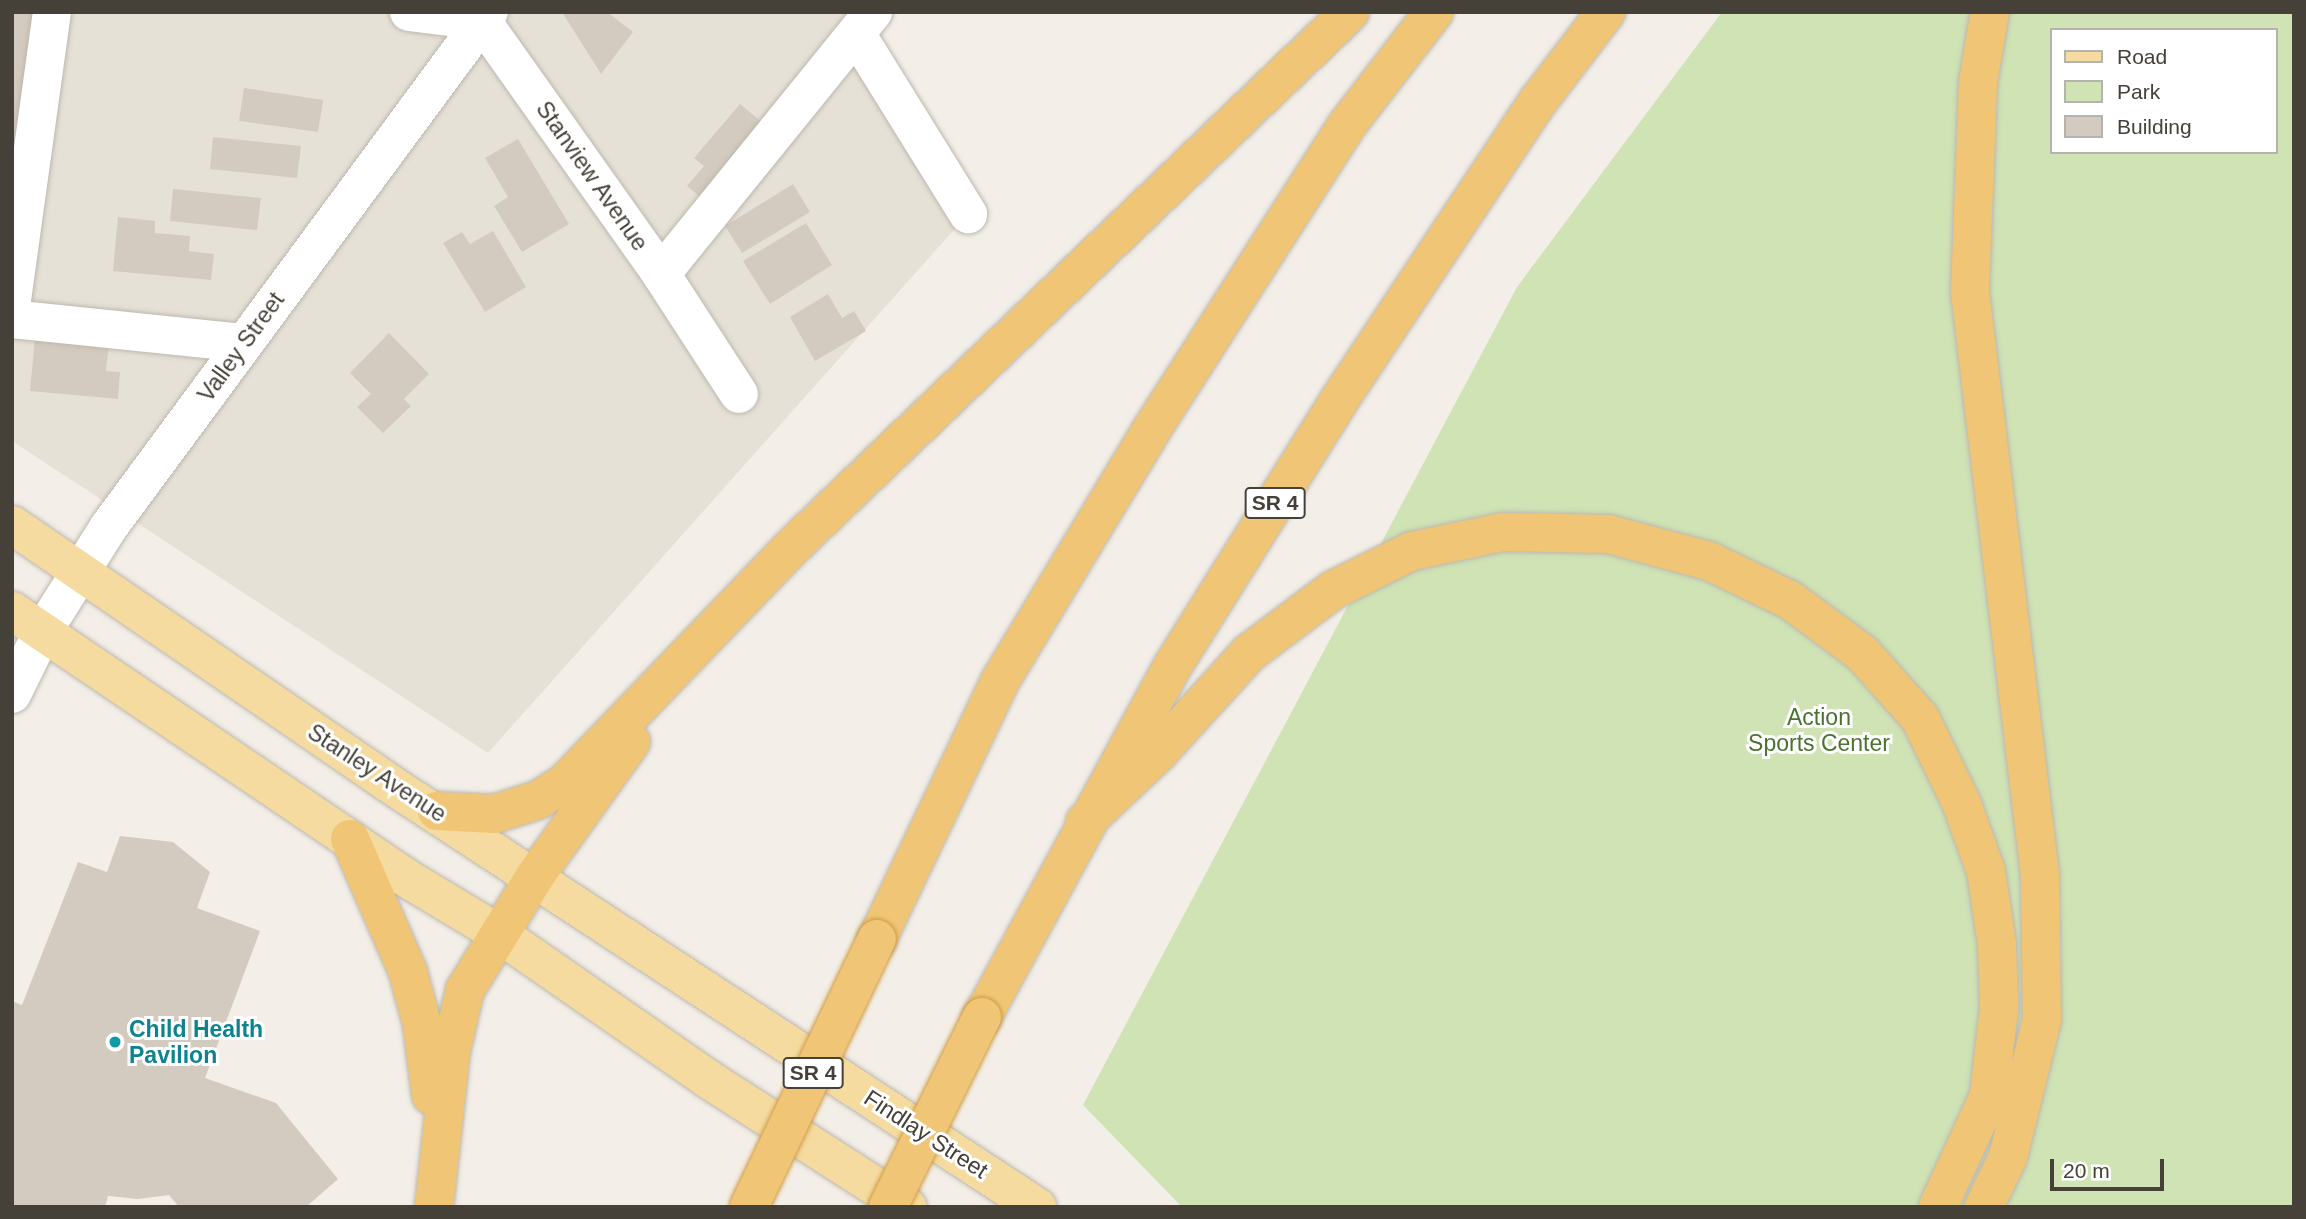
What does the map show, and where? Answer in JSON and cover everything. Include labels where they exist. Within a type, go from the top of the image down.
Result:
[{"type":"highway","points":[[437,811],[494,814],[538,800],[564,784],[718,621],[1350,12]]},
{"type":"highway","name":"SR 4","points":[[749,1207],[1000,681],[1150,432],[1347,125],[1434,12]]},
{"type":"highway","name":"SR 4","points":[[888,1207],[982,1017],[1085,822],[1172,667],[1338,402],[1539,100],[1606,12]]},
{"type":"highway","points":[[1984,1207],[2008,1157],[2042,1020],[2040,875],[1970,291],[1978,82],[1990,12]]},
{"type":"highway","points":[[1085,822],[1159,752],[1249,653],[1333,590],[1412,551],[1503,532],[1608,534],[1709,561],[1790,600],[1862,653],[1920,718],[1962,802],[1986,871],[1997,946],[1999,1009],[1989,1096],[1938,1207]]},
{"type":"highway","points":[[433,1207],[451,1051],[462,1002],[498,933],[535,876],[718,621]]},
{"type":"highway","points":[[350,839],[408,972],[422,1024],[431,1080],[433,1207]]},
{"type":"main road","name":"Stanley Avenue","points":[[12,525],[387,782],[437,811],[745,1016]]},
{"type":"main road","points":[[28,621],[350,839],[498,933],[708,1079],[907,1207]]},
{"type":"main road","name":"Findlay Street","points":[[745,1016],[1037,1207]]},
{"type":"street","points":[[12,300],[52,12]]},
{"type":"street","points":[[408,12],[485,17]]},
{"type":"street","name":"Stanview Avenue","points":[[485,17],[661,274],[739,394]]},
{"type":"street","name":"Valley Street","points":[[12,694],[28,621],[78,571],[485,17]]},
{"type":"street","points":[[661,274],[865,23],[968,214]]},
{"type":"street","points":[[12,319],[243,343]]},
{"type":"shaded area","points":[[12,12],[873,12],[857,35],[968,214],[488,753],[12,441]]},
{"type":"green space","name":"Action Sports Center","points":[[1722,12],[2294,12],[2294,1207],[1182,1207],[1083,1105],[1517,287]]},
{"type":"building","points":[[12,12],[36,13],[12,201]]},
{"type":"building","points":[[562,12],[607,12],[633,32],[601,74]]},
{"type":"building","points":[[244,88],[323,100],[318,132],[239,121]]},
{"type":"building","points":[[740,104],[770,129],[708,203],[687,186],[704,166],[694,158]]},
{"type":"building","points":[[213,137],[301,146],[297,178],[210,169]]},
{"type":"building","points":[[518,139],[569,224],[522,252],[494,206],[508,197],[485,158]]},
{"type":"building","points":[[793,184],[810,212],[742,253],[725,226]]},
{"type":"building","points":[[173,189],[261,198],[257,230],[170,221]]},
{"type":"building","points":[[118,217],[155,221],[155,233],[190,236],[189,251],[214,254],[211,280],[113,271]]},
{"type":"building","points":[[806,223],[832,265],[770,304],[743,261]]},
{"type":"building","points":[[493,231],[526,287],[485,312],[443,243],[462,232],[470,244]]},
{"type":"building","points":[[828,294],[842,318],[854,311],[866,331],[815,361],[790,317]]},
{"type":"building","points":[[389,333],[429,374],[404,399],[411,406],[383,433],[357,407],[371,394],[350,373]]},
{"type":"building","points":[[35,337],[109,344],[106,371],[120,372],[118,399],[30,391]]},
{"type":"building","name":"Child Health Pavilion","points":[[120,836],[173,842],[210,872],[197,908],[260,931],[205,1078],[276,1103],[338,1179],[306,1207],[179,1207],[169,1195],[138,1199],[108,1196],[105,1207],[12,1207],[12,1001],[22,1005],[78,862],[107,872]]},
{"type":"place","name":"Child Health Pavilion","points":[[115,1042]]}]
